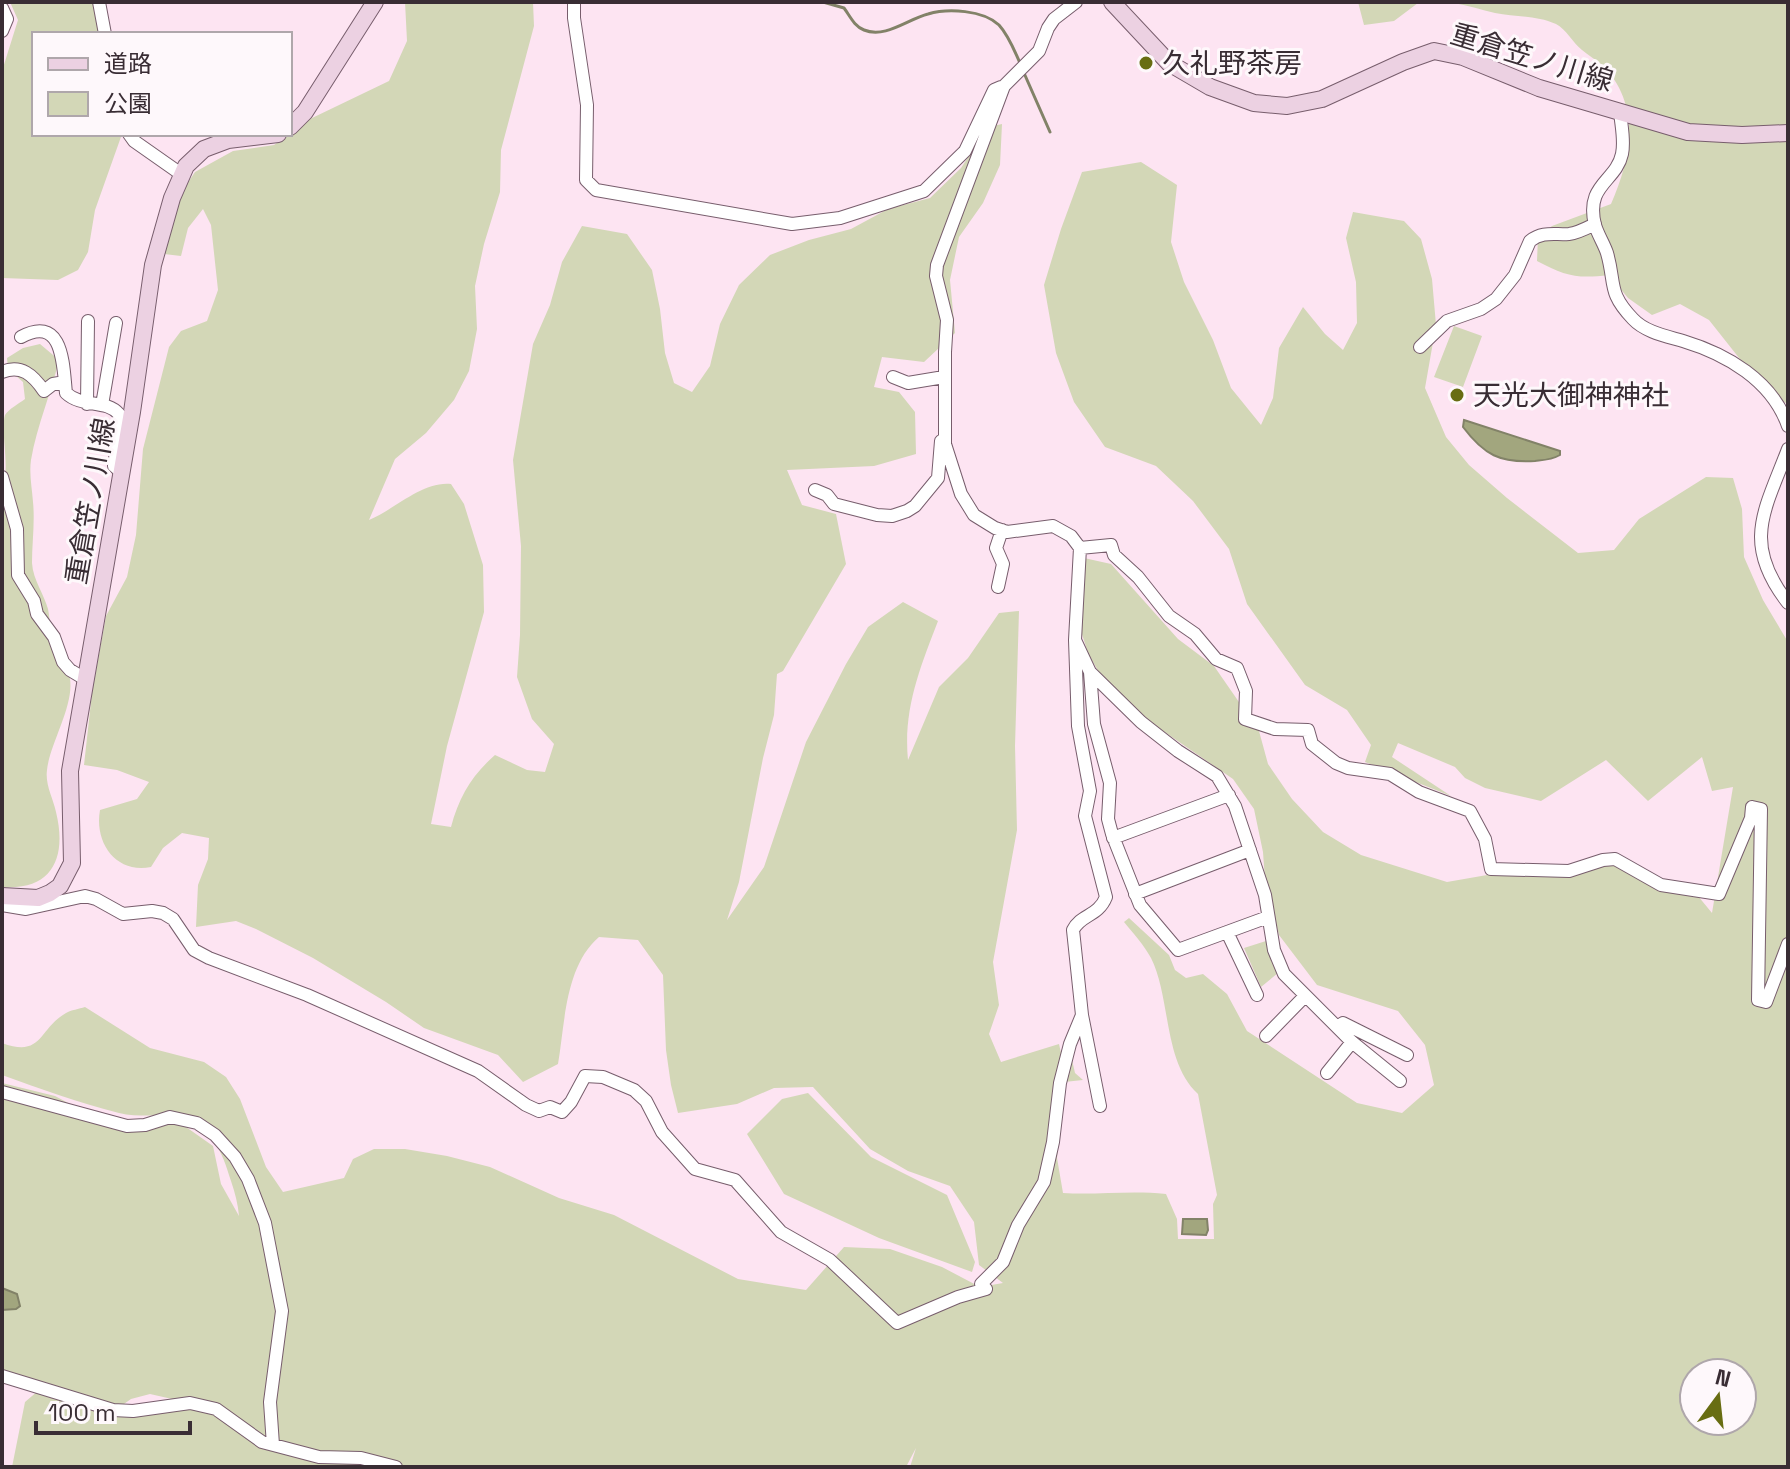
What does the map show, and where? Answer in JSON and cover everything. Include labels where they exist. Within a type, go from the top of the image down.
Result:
[{"type":"main road","points":[[292,125],[305,112],[375,2]]},
{"type":"main road","name":"重倉笠ノ川線","points":[[1112,2],[1169,63],[1210,87],[1254,103],[1287,106],[1322,99],[1434,51],[1463,57],[1539,88],[1688,132],[1742,135],[1788,133]]},
{"type":"main road","name":"重倉笠ノ川線","points":[[2,896],[38,898],[60,886],[70,871],[73,853],[70,771],[122,473],[153,265],[181,174],[194,157],[215,143],[264,136]]},
{"type":"street","points":[[99,2],[105,32]]},
{"type":"street","points":[[574,2],[587,105],[586,180],[596,190],[792,224],[840,218],[924,191],[965,151],[994,90],[1004,86]]},
{"type":"street","points":[[1076,2],[1054,19],[1043,44],[1004,86],[937,265],[936,276],[947,320],[945,444],[968,506],[974,515],[1002,530],[1053,526],[1071,536],[1080,548],[1075,640],[1078,726],[1090,791],[1085,816],[1106,897],[1098,912],[1079,922],[1073,930],[1082,1015],[1100,1106]]},
{"type":"street","points":[[2,8],[7,19],[2,31]]},
{"type":"street","points":[[1620,111],[1622,153],[1594,201],[1595,224],[1606,252],[1612,289],[1635,322],[1733,360],[1767,392],[1788,426]]},
{"type":"street","points":[[130,136],[181,174]]},
{"type":"street","points":[[1420,347],[1447,321],[1481,309],[1496,299],[1507,288],[1530,241],[1544,234],[1577,232],[1595,224]]},
{"type":"street","points":[[87,404],[88,321]]},
{"type":"street","points":[[102,405],[116,323]]},
{"type":"street","points":[[21,337],[31,332],[44,332],[53,337],[61,349],[66,393],[72,399],[87,404],[115,408],[120,423],[114,466],[122,473]]},
{"type":"street","points":[[2,372],[12,368],[25,371],[44,391],[53,384],[65,382]]},
{"type":"street","points":[[893,377],[908,383],[944,377]]},
{"type":"street","points":[[815,490],[827,495],[834,504],[877,515],[892,516],[907,511],[938,478],[944,431]]},
{"type":"street","points":[[1788,449],[1767,499],[1761,529],[1770,579],[1788,603]]},
{"type":"street","points":[[2,477],[17,529],[18,575],[34,601],[37,614],[54,637],[63,662],[85,679]]},
{"type":"street","points":[[998,587],[1003,564],[996,548],[1002,530]]},
{"type":"street","points":[[1080,548],[1111,545],[1114,555],[1144,583],[1169,616],[1195,634],[1216,659],[1237,668],[1246,691],[1245,719],[1275,729],[1308,730],[1312,744],[1336,763],[1348,768],[1390,774],[1419,792],[1470,811],[1485,839],[1491,869],[1569,871],[1615,859],[1661,885],[1719,894],[1751,818],[1752,807],[1761,809],[1758,1000],[1766,1002],[1788,944]]},
{"type":"street","points":[[1075,640],[1090,672],[1141,722],[1217,776],[1235,806],[1250,850],[1265,895],[1274,950],[1284,974],[1352,1042],[1400,1081]]},
{"type":"street","points":[[1090,672],[1094,724],[1110,783],[1108,819],[1113,838],[1135,894],[1160,930],[1178,950],[1268,917]]},
{"type":"street","points":[[1113,838],[1229,795]]},
{"type":"street","points":[[1135,894],[1250,850]]},
{"type":"street","points":[[2,905],[26,909],[85,896],[123,914],[163,913],[173,919],[188,944],[201,954],[294,989],[478,1071],[539,1111],[550,1107],[562,1112],[585,1076],[619,1082],[646,1101],[662,1132],[695,1169],[735,1180],[781,1232],[830,1260],[897,1323],[958,1297],[986,1289],[981,1284],[1003,1262],[1018,1225],[1044,1182],[1053,1142],[1060,1083],[1070,1044],[1082,1015]]},
{"type":"street","points":[[1227,932],[1257,995]]},
{"type":"street","points":[[1266,1036],[1305,996]]},
{"type":"street","points":[[1337,1027],[1343,1023],[1407,1055]]},
{"type":"street","points":[[1327,1073],[1352,1042]]},
{"type":"street","points":[[2,1092],[127,1126],[145,1125],[170,1117],[197,1123],[215,1135],[235,1157],[248,1179],[265,1223],[282,1311],[270,1402],[273,1445]]},
{"type":"street","points":[[2,1376],[113,1410],[133,1411],[190,1403],[216,1409],[262,1442],[319,1457],[361,1458],[396,1467]]},
{"type":"green space","points":[[10,2],[92,2],[108,32],[32,32],[32,136],[121,136],[95,210],[88,252],[78,270],[58,280],[2,278],[2,71],[18,20]]},
{"type":"green space","points":[[405,2],[533,2],[534,26],[501,150],[500,192],[475,286],[477,329],[469,371],[454,400],[426,433],[395,459],[369,520],[419,491],[451,484],[464,504],[483,565],[484,612],[447,746],[431,824],[451,827],[467,787],[495,755],[527,770],[545,772],[554,744],[532,719],[517,677],[521,546],[513,460],[533,344],[550,305],[562,262],[582,226],[627,234],[652,270],[665,353],[674,383],[692,392],[710,366],[720,324],[739,285],[770,255],[851,229],[888,209],[930,198],[961,168],[988,127],[1002,124],[1000,165],[983,203],[959,237],[950,280],[955,333],[924,362],[882,357],[874,387],[899,392],[915,412],[916,454],[874,466],[787,470],[802,505],[836,514],[846,564],[783,671],[777,674],[774,715],[739,882],[727,920],[764,867],[806,742],[868,627],[903,602],[938,621],[919,672],[911,706],[908,760],[939,687],[968,658],[999,613],[1019,611],[1015,746],[1017,830],[993,962],[999,1005],[989,1034],[1001,1062],[1059,1044],[1061,1053],[1072,1060],[1075,1073],[1083,1080],[1064,1082],[1057,1158],[1063,1193],[1166,1194],[1177,1219],[1178,1239],[1214,1239],[1213,1204],[1217,1195],[1198,1094],[1179,1065],[1157,974],[1148,953],[1124,922],[1129,918],[1169,955],[1175,970],[1186,978],[1203,974],[1227,994],[1247,1031],[1357,1103],[1402,1113],[1434,1085],[1425,1045],[1398,1011],[1317,985],[1279,935],[1265,880],[1254,809],[1233,779],[1150,722],[1101,676],[1088,653],[1081,631],[1084,558],[1111,564],[1178,639],[1214,666],[1259,731],[1268,764],[1292,799],[1323,832],[1361,855],[1447,882],[1510,871],[1609,862],[1698,896],[1712,913],[1733,787],[1712,791],[1702,757],[1648,801],[1606,760],[1541,801],[1485,788],[1465,778],[1455,767],[1398,743],[1392,757],[1451,796],[1365,762],[1371,745],[1347,710],[1305,685],[1247,604],[1229,549],[1193,501],[1156,466],[1105,447],[1074,402],[1056,353],[1044,285],[1082,172],[1141,162],[1177,185],[1171,242],[1184,282],[1213,340],[1231,388],[1261,425],[1273,398],[1279,348],[1303,307],[1343,350],[1357,323],[1356,282],[1346,238],[1353,212],[1404,221],[1421,239],[1432,279],[1436,325],[1425,388],[1446,437],[1469,465],[1578,553],[1614,550],[1639,519],[1706,477],[1733,478],[1742,509],[1744,557],[1763,600],[1788,642],[1788,1467],[910,1467],[916,1448],[906,1467],[12,1467],[25,1402],[39,1390],[2,1380],[2,1083],[55,1096],[85,1112],[142,1127],[173,1124],[186,1127],[213,1146],[221,1184],[239,1216],[224,1159],[214,1142],[200,1129],[171,1117],[104,1109],[2,1075],[2,1043],[15,1047],[33,1044],[57,1019],[85,1007],[150,1048],[204,1062],[226,1077],[240,1099],[266,1167],[283,1192],[344,1178],[353,1159],[374,1149],[405,1149],[490,1167],[559,1198],[614,1215],[738,1279],[806,1290],[844,1247],[890,1249],[942,1267],[980,1287],[1003,1283],[979,1265],[974,1222],[950,1186],[908,1171],[870,1149],[813,1087],[774,1088],[737,1104],[678,1113],[666,1050],[663,975],[638,940],[599,937],[588,949],[579,963],[568,996],[558,1064],[523,1082],[498,1055],[424,1028],[313,958],[256,929],[236,921],[196,927],[198,885],[208,859],[209,838],[182,833],[163,848],[151,867],[139,868],[118,861],[104,844],[100,810],[137,799],[149,782],[117,770],[84,765],[92,693],[106,616],[127,577],[136,535],[143,449],[169,347],[181,331],[207,321],[218,290],[211,225],[203,209],[188,228],[181,256],[164,254],[171,208],[195,172],[233,151],[274,145],[286,136],[292,136],[292,132],[310,119],[389,81],[407,41]],"holes":[[[150,1394],[181,1401],[121,1406],[131,1399]]]},
{"type":"green space","points":[[1358,2],[1423,2],[1394,21],[1364,25]]},
{"type":"green space","points":[[1446,2],[1788,2],[1788,405],[1747,368],[1709,320],[1680,304],[1652,315],[1628,298],[1609,275],[1572,275],[1537,261],[1538,237],[1552,226],[1611,204],[1627,151],[1628,114],[1623,97],[1615,80],[1602,65],[1556,24]]},
{"type":"green space","points":[[1454,326],[1482,336],[1463,387],[1434,377]]},
{"type":"green space","points":[[40,344],[59,360],[31,460],[34,510],[32,563],[48,609],[53,652],[67,668],[70,694],[47,770],[59,828],[57,857],[52,868],[34,883],[2,887],[4,422],[5,415],[25,399],[23,382],[8,369],[7,358],[23,348]]},
{"type":"green space","points":[[1266,941],[1278,973],[1261,987],[1244,948]]},
{"type":"green space","points":[[808,1093],[871,1157],[947,1195],[975,1262],[972,1272],[879,1238],[784,1194],[747,1134],[782,1099]]},
{"type":"shaded area","points":[[1464,420],[1560,451],[1560,455],[1535,461],[1502,459],[1478,444],[1463,427]]},
{"type":"shaded area","points":[[1183,1219],[1207,1219],[1206,1235],[1182,1234]]},
{"type":"shaded area","points":[[2,1288],[17,1294],[20,1306],[2,1310]]},
{"type":"waterway","points":[[823,2],[844,8],[858,26],[872,32],[888,30],[936,12],[955,11],[984,16],[1003,29],[1020,63]]},
{"type":"waterway","points":[[1024,73],[1050,132]]},
{"type":"place","name":"久礼野茶房","points":[[1146,63]]},
{"type":"place","name":"天光大御神神社","points":[[1457,395]]}]
